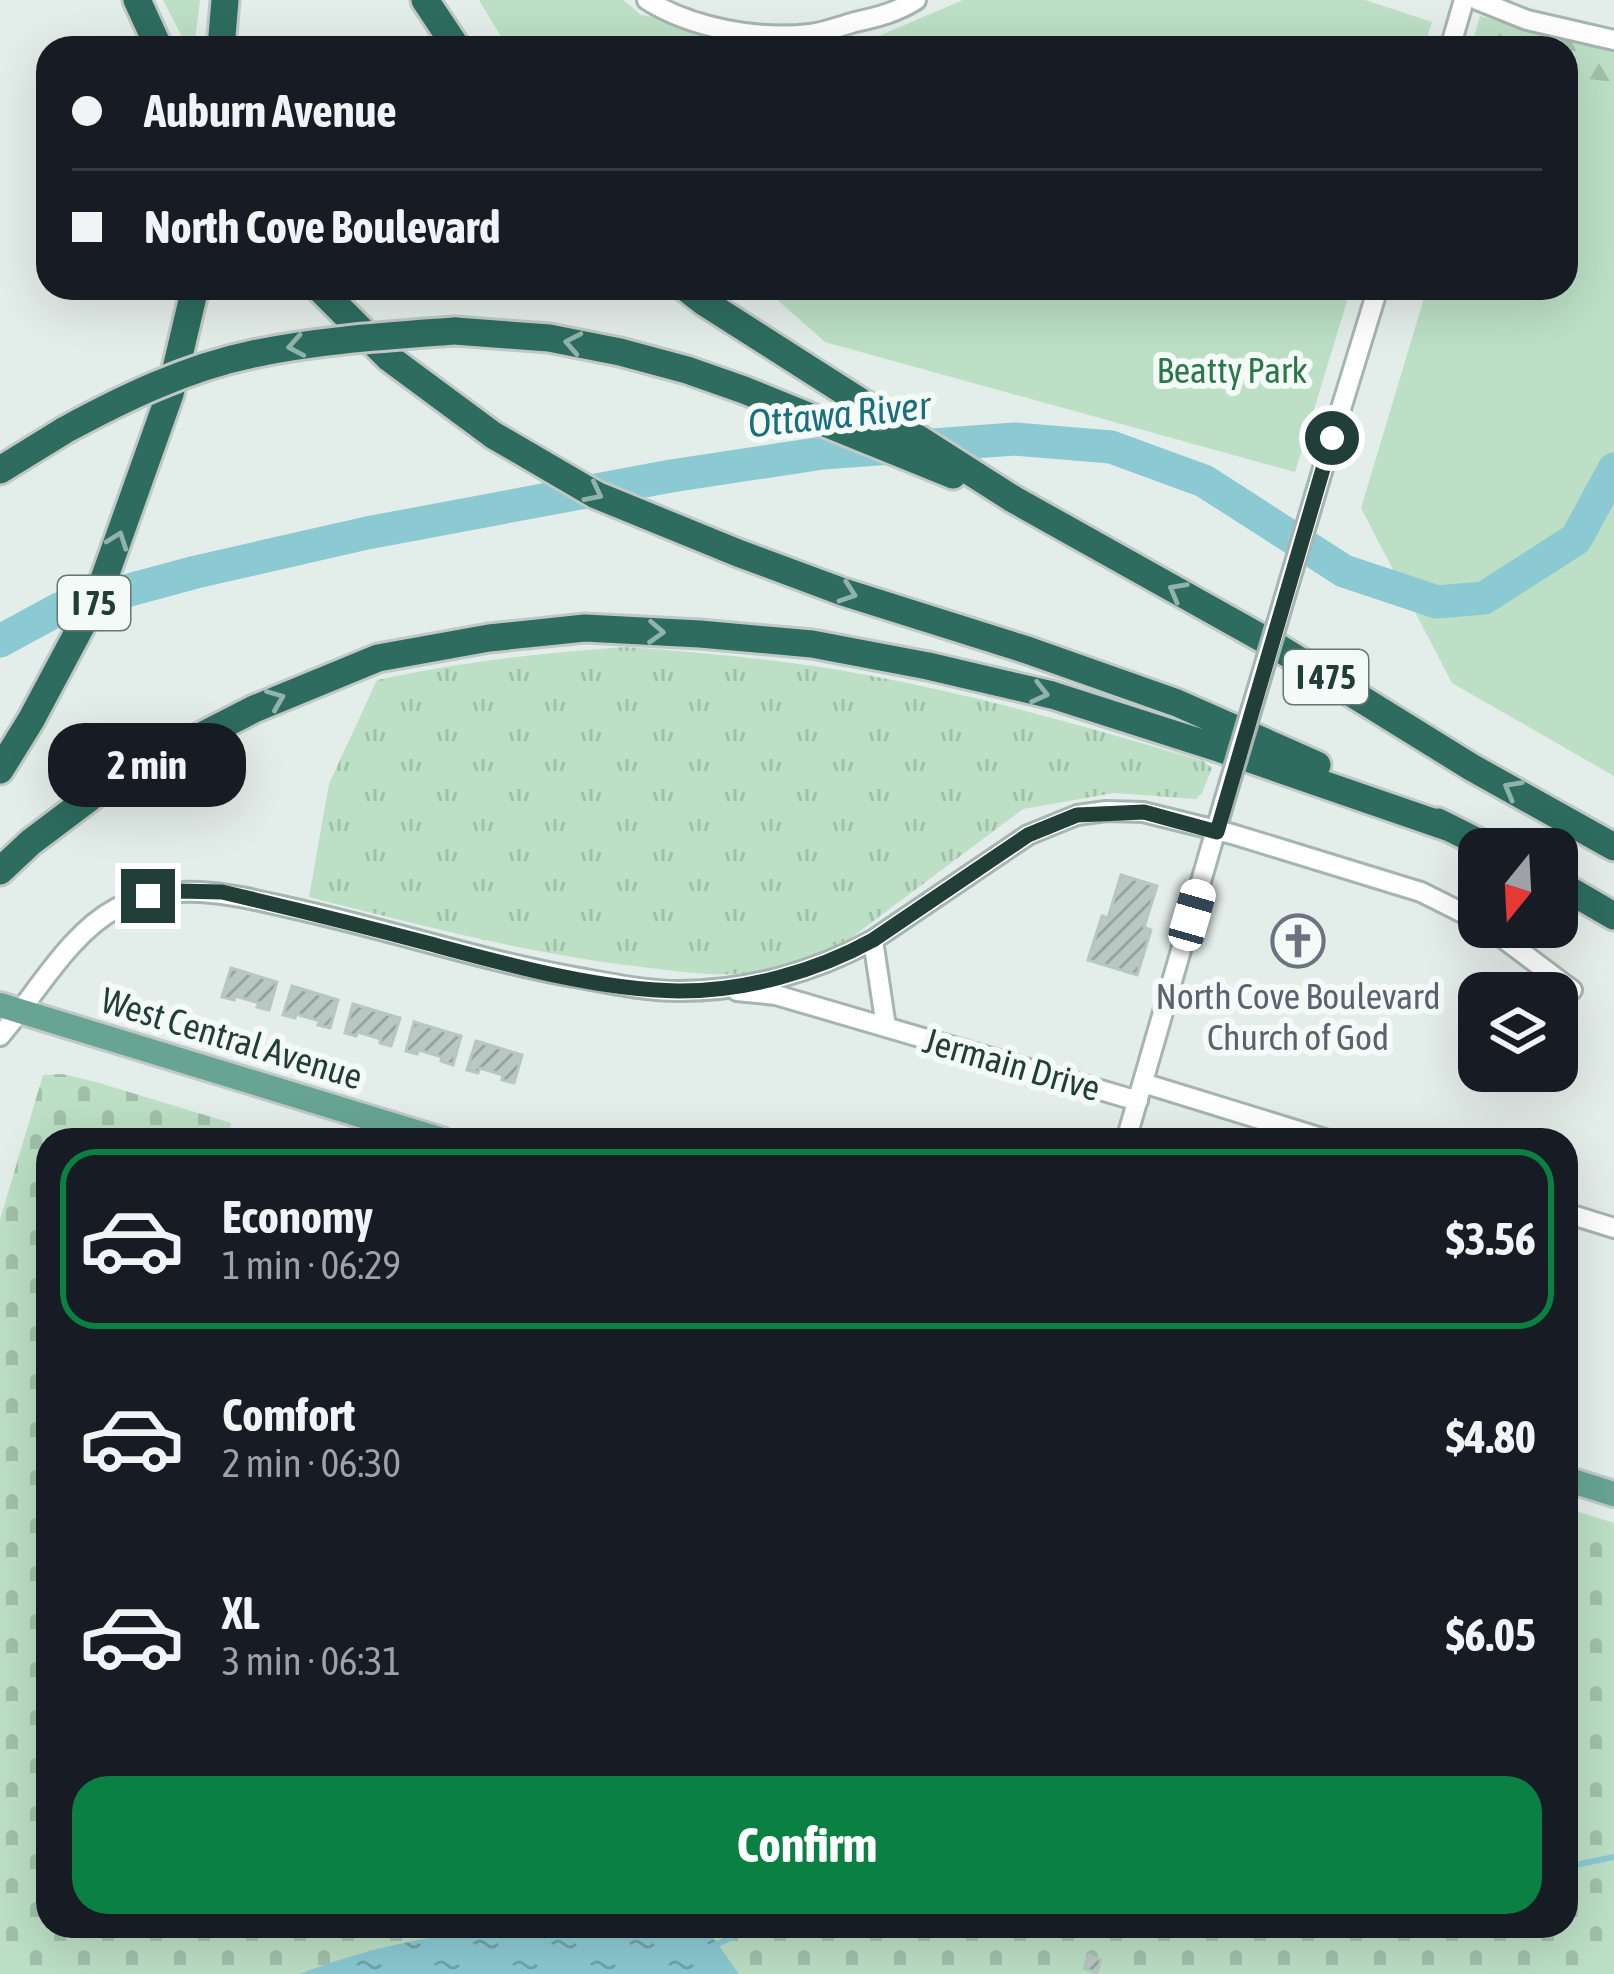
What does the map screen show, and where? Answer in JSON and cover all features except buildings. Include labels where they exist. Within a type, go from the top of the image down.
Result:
[{"type":"highway","points":[[137,0],[154,36]]},
{"type":"highway","points":[[221,36],[225,0]]},
{"type":"highway","points":[[425,0],[449,36]]},
{"type":"highway","name":"I 75","points":[[0,770],[99,593],[170,394],[193,300]]},
{"type":"highway","points":[[331,300],[389,358],[493,435],[596,495],[843,592],[1177,703],[1458,832]]},
{"type":"highway","points":[[701,300],[1024,505]]},
{"type":"highway","points":[[0,470],[136,392],[248,355],[331,340],[454,332],[549,338],[687,370],[1024,505]]},
{"type":"highway","name":"I 475","points":[[1024,505],[1274,645],[1614,847]]},
{"type":"highway","points":[[0,871],[108,784],[254,709],[378,658],[489,638],[585,628],[812,644],[928,666],[1090,707],[1450,828]]},
{"type":"highway","points":[[1578,895],[1614,916]]},
{"type":"main road","name":"West Central Avenue","points":[[11,1008],[403,1128]]},
{"type":"main road","points":[[1578,1483],[1614,1494]]},
{"type":"street","points":[[647,0],[697,23],[739,32],[810,34],[899,11],[916,0]]},
{"type":"street","points":[[1454,36],[1464,0]]},
{"type":"street","points":[[1477,0],[1526,20],[1614,40]]},
{"type":"street","points":[[1130,1128],[1374,300]]},
{"type":"street","points":[[0,1036],[11,1008],[103,917],[148,896],[179,891],[222,892],[521,968],[629,986],[708,989],[819,966],[873,940],[1028,835],[1077,815],[1144,812],[1421,892],[1458,910]]},
{"type":"street","name":"Jermain Drive","points":[[873,940],[886,1027]]},
{"type":"street","points":[[1516,948],[1548,972]]},
{"type":"street","name":"Jermain Drive","points":[[708,989],[776,995],[1281,1128]]},
{"type":"street","points":[[1578,1217],[1614,1228]]},
{"type":"green space","points":[[163,0],[200,0],[196,36],[182,36]]},
{"type":"green space","points":[[479,0],[623,0],[641,15],[780,36],[501,36]]},
{"type":"green space","points":[[963,0],[1365,0],[1432,22],[1428,36],[879,36]]},
{"type":"green space","points":[[1480,16],[1557,36],[1474,36]]},
{"type":"green space","points":[[1578,42],[1614,51],[1614,127],[1578,129]]},
{"type":"green space","points":[[1578,78],[1614,82],[1614,776],[1452,683],[1361,508],[1423,300],[1578,300]]},
{"type":"green space","name":"Beatty Park","points":[[778,300],[1347,300],[1295,472],[825,342]]},
{"type":"green space","points":[[625,647],[780,661],[914,684],[1080,726],[1203,761],[1212,768],[1196,799],[1114,793],[1023,809],[848,940],[753,972],[698,973],[558,955],[309,897],[329,784],[377,680],[500,659]]},
{"type":"green space","points":[[43,1075],[96,1082],[231,1123],[230,1128],[36,1128],[36,1938],[1578,1938],[1578,1512],[1614,1523],[1614,1974],[0,1974],[0,1220]]},
{"type":"water","points":[[428,1938],[714,1938],[739,1974],[300,1974]]},
{"type":"waterway","name":"Ottawa River","points":[[0,641],[59,609],[367,533],[671,476],[823,453],[1015,439],[1111,447],[1204,481],[1344,571],[1437,602],[1484,598],[1576,539],[1614,469]]},
{"type":"waterway","points":[[1578,1864],[1614,1857]]},
{"type":"waterway","points":[[712,1946],[730,1938]]},
{"type":"place","name":"North Cove Boulevard Church of God","points":[[1298,941]]},
{"type":"route","points":[[148,896],[222,892],[521,968],[678,991],[778,977],[849,953],[1028,835],[1077,815],[1144,812],[1217,832],[1332,438]]}]
